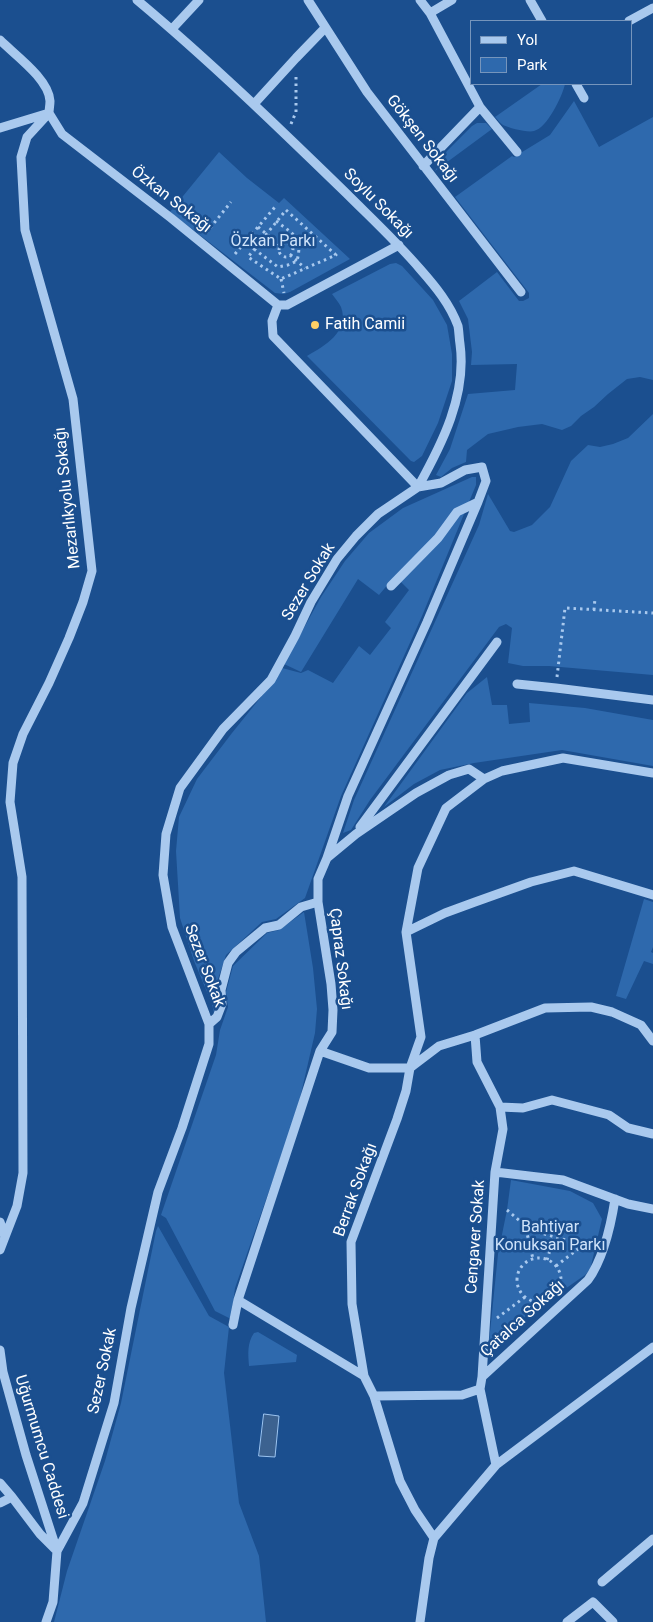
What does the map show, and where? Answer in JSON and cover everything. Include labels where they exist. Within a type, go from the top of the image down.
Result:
[{"type":"street","name":"Soylu Sokağı","points":[[137,0],[172,29],[254,104],[399,245],[441,294],[458,326],[461,353],[460,383],[451,417],[438,451],[418,487]]},
{"type":"street","points":[[172,29],[199,0]]},
{"type":"street","name":"Gökşen Sokağı","points":[[308,0],[367,92],[520,292]]},
{"type":"street","points":[[420,0],[430,13],[480,107],[517,152]]},
{"type":"street","points":[[430,13],[452,0]]},
{"type":"street","points":[[530,0],[541,20]]},
{"type":"street","points":[[632,20],[653,8]]},
{"type":"street","points":[[254,104],[325,28]]},
{"type":"street","points":[[0,40],[37,76],[46,87],[50,100],[49,113],[0,128]]},
{"type":"street","points":[[577,85],[584,98]]},
{"type":"street","points":[[423,166],[480,107]]},
{"type":"street","name":"Özkan Sokağı","points":[[49,113],[62,134],[171,218],[278,305]]},
{"type":"street","name":"Mezarlıkyolu Sokağı","points":[[5,1237],[17,1206],[23,1173],[22,877],[10,802],[13,763],[22,734],[49,683],[72,629],[83,602],[92,571],[73,399],[25,230],[21,157],[27,137],[49,113]]},
{"type":"street","points":[[399,245],[287,305],[278,305],[272,321],[273,336],[418,487]]},
{"type":"street","name":"Çapraz Sokağı","points":[[233,1325],[238,1300],[320,1051],[332,1032],[333,1010],[330,977],[318,902],[318,879],[348,796],[427,622],[486,481],[482,467],[465,470],[441,484],[418,487]]},
{"type":"street","name":"Sezer Sokak","points":[[57,1551],[82,1502],[114,1403],[131,1308],[158,1192],[210,1044],[209,1024],[172,927],[163,874],[166,834],[180,788],[223,729],[271,680],[311,602],[356,536],[378,514],[418,487]]},
{"type":"street","points":[[391,586],[438,538],[457,512],[478,502]]},
{"type":"street","points":[[356,834],[497,642]]},
{"type":"street","points":[[517,684],[653,700]]},
{"type":"street","name":"Berrak Sokağı","points":[[434,1538],[415,1510],[400,1481],[374,1396],[364,1376],[352,1304],[350,1242],[397,1119],[406,1091],[410,1068],[421,1037],[406,932],[418,868],[446,808],[484,779],[502,771],[563,758],[653,773]]},
{"type":"street","points":[[326,858],[356,834],[416,793],[448,775],[469,769],[484,779]]},
{"type":"street","points":[[406,932],[445,913],[475,902],[531,882],[574,871],[653,895]]},
{"type":"street","points":[[209,1024],[217,1017],[222,1004],[221,990],[228,963],[236,952],[265,928],[279,925],[301,907],[318,902]]},
{"type":"street","points":[[320,1051],[369,1068],[410,1068],[439,1046],[475,1035],[545,1008],[591,1007],[612,1012],[641,1025],[653,1041]]},
{"type":"street","points":[[475,1035],[477,1062],[500,1107],[503,1129],[495,1172]]},
{"type":"street","points":[[500,1107],[523,1108],[552,1100],[609,1115],[628,1128],[653,1134]]},
{"type":"street","name":"Cengaver Sokak","points":[[482,1377],[495,1172],[563,1180],[628,1204],[653,1208]]},
{"type":"street","name":"Çatalca Sokağı","points":[[496,1465],[480,1389],[482,1377],[588,1280],[595,1270],[603,1246],[611,1221],[615,1199]]},
{"type":"street","points":[[0,1222],[5,1237],[0,1250]]},
{"type":"street","points":[[238,1300],[364,1376]]},
{"type":"street","points":[[420,1622],[429,1558],[434,1538],[496,1465],[653,1347]]},
{"type":"street","name":"Uğurmumcu Caddesi","points":[[0,1350],[3,1372],[26,1455],[57,1551]]},
{"type":"street","points":[[374,1396],[462,1395],[480,1389]]},
{"type":"street","points":[[0,1483],[40,1534],[57,1551],[53,1602],[46,1622]]},
{"type":"street","points":[[0,1502],[12,1497]]},
{"type":"street","points":[[602,1582],[653,1539]]},
{"type":"street","points":[[567,1622],[593,1602],[613,1622]]},
{"type":"path","points":[[290,126],[296,112],[296,58]]},
{"type":"path","points":[[206,233],[232,202]]},
{"type":"path","points":[[228,250],[235,255],[275,207]]},
{"type":"path","points":[[286,210],[336,254],[281,279],[248,257],[276,221],[286,210]]},
{"type":"path","points":[[276,221],[297,238],[300,249],[297,261]]},
{"type":"path","points":[[258,227],[281,246]]},
{"type":"path","points":[[281,246],[287,244],[290,246],[292,251],[290,255]]},
{"type":"path","points":[[281,246],[279,250],[281,254],[284,257],[290,255]]},
{"type":"path","points":[[254,249],[278,266],[288,265],[297,261]]},
{"type":"path","points":[[290,255],[305,268]]},
{"type":"path","points":[[594,598],[594,610]]},
{"type":"path","points":[[556,688],[565,608],[653,613]]},
{"type":"path","points":[[507,1210],[526,1229],[533,1259]]},
{"type":"path","points":[[526,1229],[584,1245]]},
{"type":"path","points":[[547,1260],[554,1237]]},
{"type":"path","points":[[556,1266],[584,1245],[597,1240]]},
{"type":"path","points":[[533,1259],[547,1260],[556,1266],[559,1273],[560,1287],[556,1294],[545,1302],[538,1302],[524,1297],[517,1285],[519,1271],[523,1265],[533,1259]]},
{"type":"path","points":[[484,1331],[491,1323],[524,1297]]},
{"type":"green space","points":[[541,85],[565,85],[549,118],[539,129],[523,131],[514,129],[503,125],[495,117]]},
{"type":"green space","points":[[574,101],[599,147],[653,117],[653,380],[640,377],[627,379],[571,426],[562,430],[542,424],[488,434],[467,450],[466,462],[452,468],[441,477],[436,475],[450,449],[468,394],[515,390],[517,364],[471,365],[472,352],[468,319],[459,301],[497,272],[519,301],[529,298],[529,293],[455,197],[512,156],[514,157],[550,135]]},
{"type":"green space","points":[[477,123],[486,123],[492,129],[435,171],[447,151]]},
{"type":"green space","name":"Özkan Parkı","points":[[219,152],[247,178],[279,203],[284,198],[350,259],[290,292],[284,294],[275,293],[170,212]]},
{"type":"green space","points":[[396,263],[402,266],[433,300],[447,325],[452,354],[452,381],[438,423],[422,456],[414,462],[307,356],[328,343],[339,331],[342,324],[341,307],[332,294],[390,264]]},
{"type":"green space","points":[[653,414],[653,675],[549,666],[523,666],[508,663],[512,628],[506,624],[499,627],[370,800],[351,830],[343,833],[354,800],[479,525],[488,494],[510,531],[514,532],[532,525],[550,507],[571,461],[588,445],[600,447],[628,438]]},
{"type":"green space","points":[[472,477],[476,477],[476,485],[422,616],[341,796],[305,898],[276,919],[262,922],[226,955],[216,985],[214,1013],[180,918],[176,851],[179,817],[197,779],[282,668],[301,673],[308,670],[333,683],[359,646],[370,655],[391,628],[385,622],[409,590],[395,576],[379,595],[358,579],[301,672],[284,664],[321,597],[345,561],[369,533],[403,508]]},
{"type":"green space","points":[[487,677],[492,705],[507,705],[509,724],[530,722],[529,703],[585,708],[653,720],[653,766],[562,750],[474,763],[440,770],[414,784],[384,807],[467,693]]},
{"type":"green space","points":[[644,899],[653,902],[653,947],[651,952],[653,953],[653,964],[644,961],[626,999],[616,996]]},
{"type":"green space","points":[[304,912],[317,1009],[315,1033],[297,1111],[235,1288],[231,1319],[215,1311],[166,1218],[161,1215],[216,1055],[220,1030],[228,1007],[226,992],[233,966],[267,933],[279,930]]},
{"type":"green space","name":"Bahtiyar Konuksan Parkı","points":[[511,1180],[570,1191],[593,1203],[602,1219],[590,1270],[489,1342],[498,1254]]},
{"type":"green space","points":[[158,1226],[209,1316],[229,1327],[224,1373],[239,1503],[259,1556],[266,1622],[54,1622],[67,1571],[105,1461],[121,1403]]},
{"type":"green space","points":[[258,1332],[297,1355],[296,1362],[249,1366],[248,1353],[250,1341],[254,1333]]},
{"type":"shaded area","points":[[264,1414],[279,1416],[275,1457],[259,1456]]},
{"type":"place","name":"Fatih Camii","points":[[315,325]]}]
